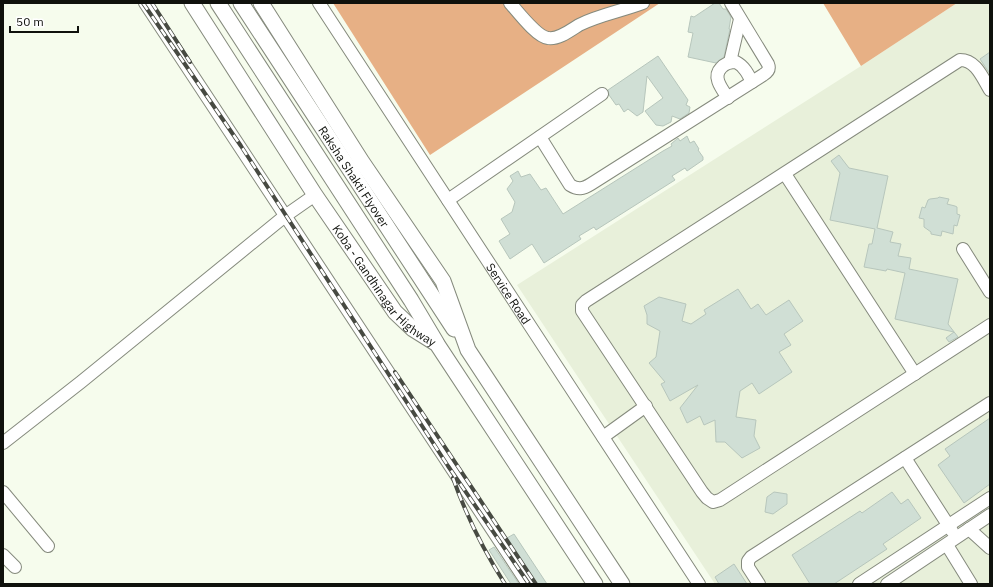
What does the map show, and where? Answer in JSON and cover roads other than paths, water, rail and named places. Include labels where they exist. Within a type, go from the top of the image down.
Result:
[{"type":"main road","name":"Koba - Gandhinagar Highway","points":[[192,3],[315,195],[395,312],[413,329],[437,344],[595,584]]},
{"type":"main road","name":"Raksha Shakti Flyover","points":[[218,3],[411,300],[437,344]]},
{"type":"main road","name":"Raksha Shakti Flyover","points":[[241,3],[468,350]]},
{"type":"main road","points":[[261,3],[362,162],[443,281],[468,350],[622,584]]},
{"type":"street","points":[[146,3],[528,584]]},
{"type":"street","name":"Service Road","points":[[319,3],[699,584]]},
{"type":"street","points":[[510,3],[533,28],[548,38],[556,37],[591,19],[643,3]]},
{"type":"street","points":[[540,138],[570,184],[575,188],[580,189],[591,184],[764,75],[769,68],[730,3]]},
{"type":"street","points":[[730,62],[740,19]]},
{"type":"street","points":[[990,90],[973,64],[967,60],[960,60],[582,305],[582,311],[702,492],[713,502],[720,500],[990,325]]},
{"type":"street","points":[[728,98],[718,81],[717,76],[719,69],[725,64],[736,62],[740,64],[752,82]]},
{"type":"street","points":[[448,200],[602,94]]},
{"type":"street","points":[[785,174],[915,374]]},
{"type":"street","points":[[3,443],[81,382],[285,216],[315,195]]},
{"type":"street","points":[[963,249],[990,292]]},
{"type":"street","points":[[759,584],[747,565],[751,557],[990,403]]},
{"type":"street","points":[[603,437],[646,406]]},
{"type":"street","points":[[905,458],[948,525],[951,541],[971,584]]},
{"type":"street","points":[[3,492],[48,546]]},
{"type":"street","points":[[859,584],[990,498]]},
{"type":"street","points":[[887,584],[990,515]]},
{"type":"street","points":[[969,529],[990,548]]},
{"type":"street","points":[[3,555],[15,567]]},
{"type":"railway","points":[[143,3],[241,146],[448,466],[529,584]]},
{"type":"railway","points":[[152,3],[190,62]]},
{"type":"railway","points":[[395,372],[536,584]]},
{"type":"railway","points":[[453,478],[476,532],[505,584]]}]
